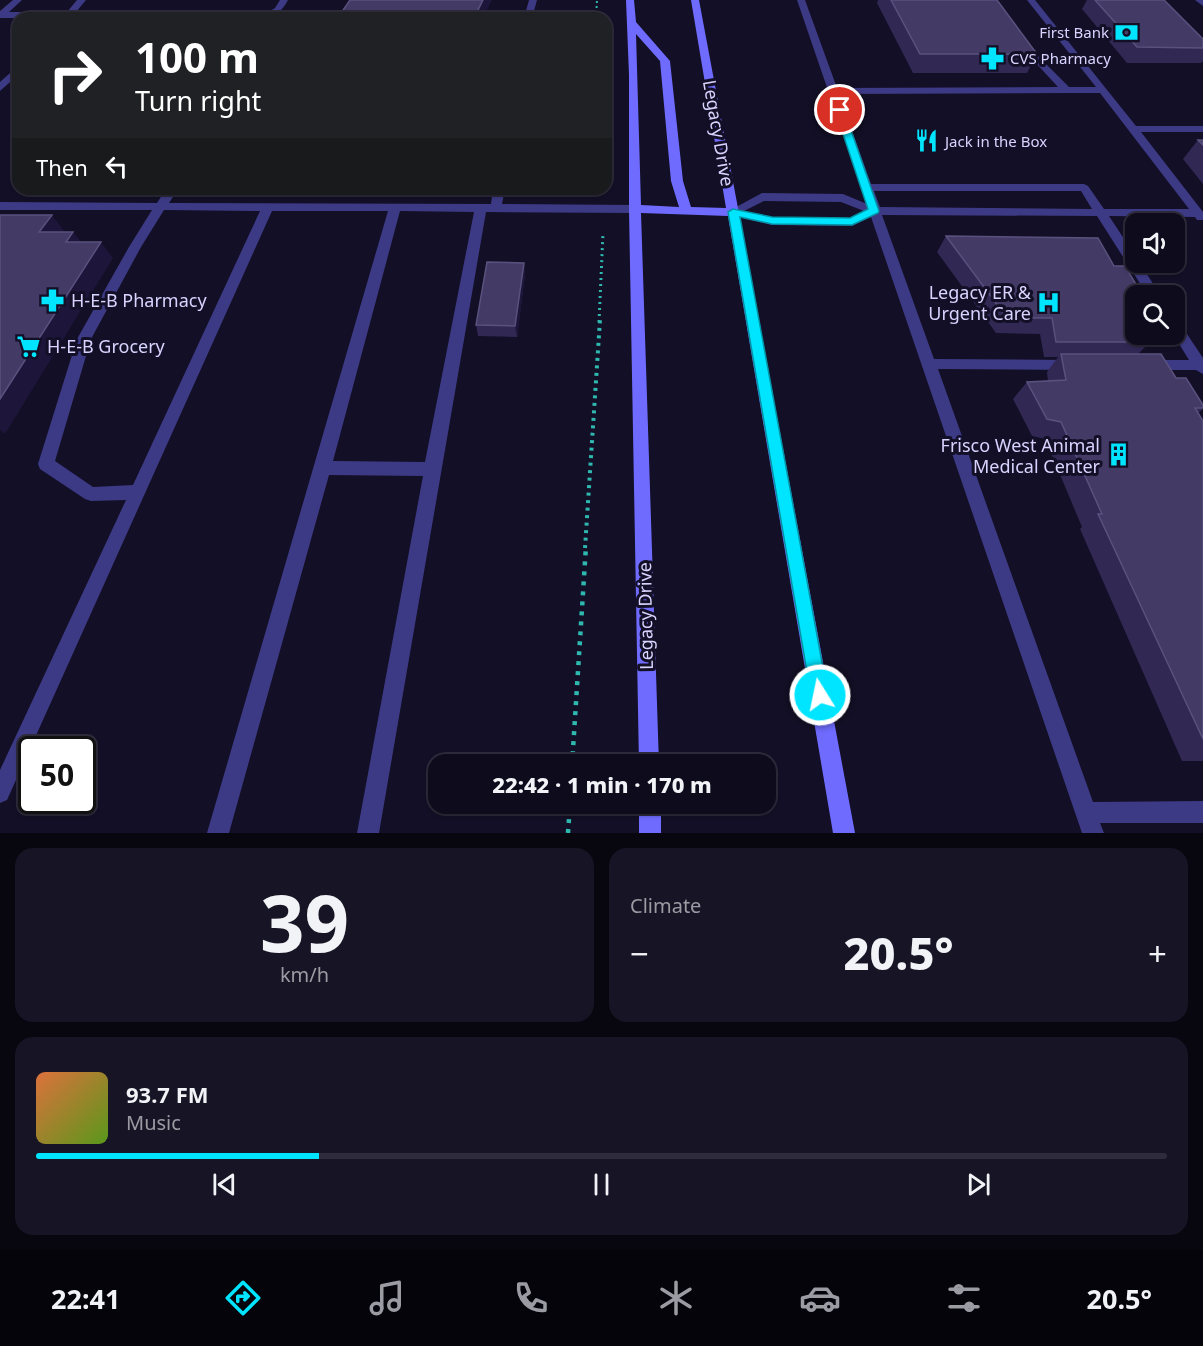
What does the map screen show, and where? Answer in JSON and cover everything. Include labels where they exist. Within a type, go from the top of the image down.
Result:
[{"type":"main road","name":"Legacy Drive","points":[[630,0],[634,75],[635,209],[649,754]]},
{"type":"main road","name":"Legacy Drive","points":[[695,0],[844,833]]},
{"type":"main road","points":[[630,21],[664,61],[677,181],[686,211]]},
{"type":"main road","points":[[635,209],[733,212]]},
{"type":"main road","points":[[650,814],[650,833]]},
{"type":"lane","points":[[1,15],[18,0]]},
{"type":"lane","points":[[72,12],[82,0]]},
{"type":"lane","points":[[274,12],[284,0]]},
{"type":"lane","points":[[801,0],[1090,823],[1203,812]]},
{"type":"lane","points":[[1031,0],[1200,216]]},
{"type":"lane","points":[[1199,0],[1203,3]]},
{"type":"lane","points":[[1019,39],[1067,91]]},
{"type":"lane","points":[[0,88],[12,75]]},
{"type":"lane","points":[[833,91],[1103,90]]},
{"type":"lane","points":[[1133,129],[1203,129]]},
{"type":"lane","points":[[867,187],[1084,188],[1148,285]]},
{"type":"lane","points":[[138,492],[91,494],[46,464],[84,339],[135,247],[168,195]]},
{"type":"lane","points":[[368,833],[432,469],[489,208],[496,195]]},
{"type":"lane","points":[[733,212],[762,196],[843,198],[874,211],[1200,216]]},
{"type":"lane","points":[[0,206],[635,209]]},
{"type":"lane","points":[[0,793],[268,207]]},
{"type":"lane","points":[[218,833],[395,207]]},
{"type":"lane","points":[[733,212],[772,221],[852,222],[874,211]]},
{"type":"lane","points":[[1185,342],[1202,367]]},
{"type":"lane","points":[[928,364],[1082,365]]},
{"type":"lane","points":[[1129,365],[1202,367]]},
{"type":"lane","points":[[323,468],[432,469]]},
{"type":"path","points":[[573,754],[604,248],[601,209]]},
{"type":"path","points":[[568,833],[569,814]]},
{"type":"building","points":[[350,0],[483,0],[477,12],[342,12]]},
{"type":"building","name":"CVS Pharmacy","points":[[891,0],[997,0],[1037,54],[920,54]]},
{"type":"building","points":[[1095,0],[1164,0],[1203,39],[1203,48],[1137,47]]},
{"type":"building","name":"H-E-B Grocery","points":[[0,215],[52,215],[39,232],[73,232],[66,242],[101,242],[0,399]]},
{"type":"building","name":"Legacy ER & Urgent Care","points":[[946,236],[1098,238],[1114,266],[1125,266],[1125,273],[1129,273],[1136,285],[1125,285],[1125,342],[1056,342],[1052,318],[1007,318]]},
{"type":"building","points":[[487,262],[524,263],[515,326],[476,325]]},
{"type":"building","points":[[1061,354],[1161,354],[1176,378],[1186,378],[1203,405],[1203,408],[1195,408],[1203,421],[1203,739],[1098,514],[1102,514],[1061,422],[1047,419],[1027,382],[1066,380]]},
{"type":"place","name":"First Bank","points":[[1127,32]]},
{"type":"place","name":"CVS Pharmacy","points":[[992,58]]},
{"type":"place","name":"Jack in the Box","points":[[927,141]]},
{"type":"place","name":"H-E-B Pharmacy","points":[[53,300]]},
{"type":"place","name":"Legacy ER & Urgent Care","points":[[1049,302]]},
{"type":"place","name":"H-E-B Grocery","points":[[29,346]]},
{"type":"place","name":"Frisco West Animal Medical Center","points":[[1118,455]]},
{"type":"route","points":[[820,695],[733,212],[772,221],[852,222],[874,211],[840,110]]}]
